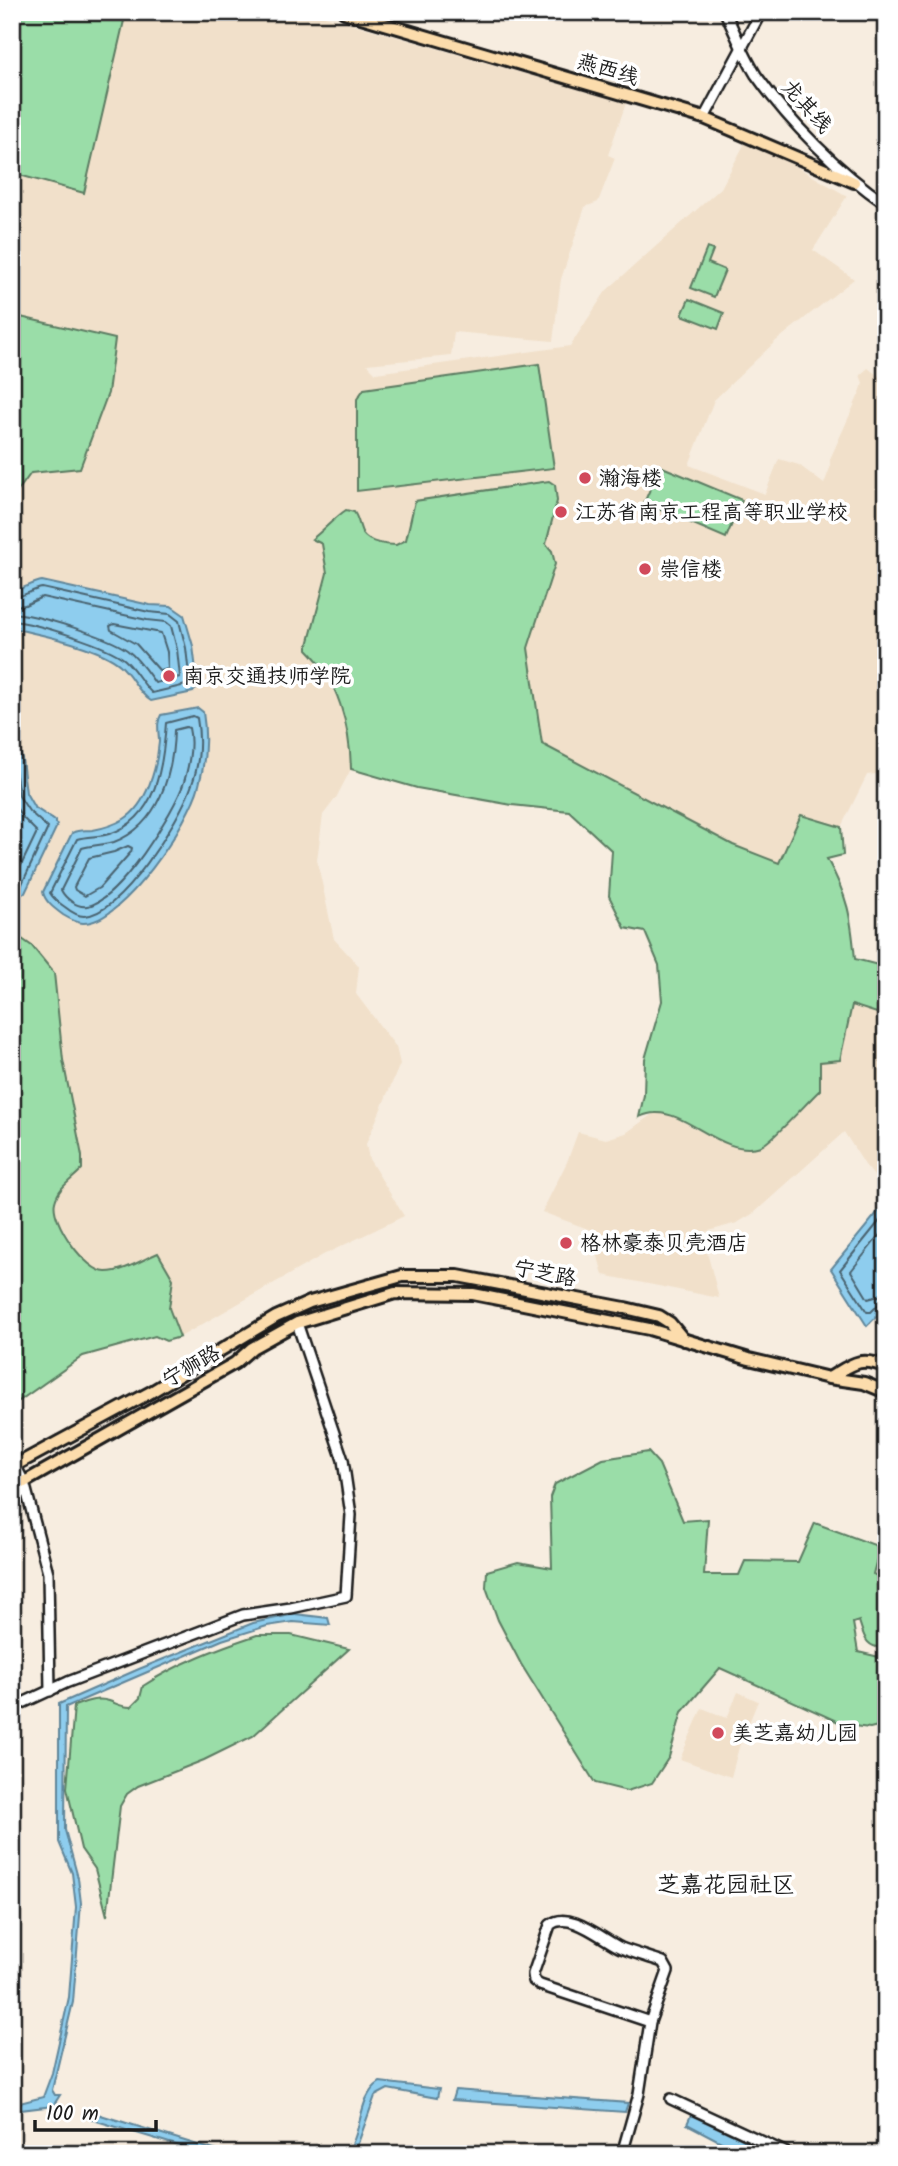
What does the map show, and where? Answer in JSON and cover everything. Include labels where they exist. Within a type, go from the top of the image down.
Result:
[{"type":"main road","name":"燕西线","points":[[344,12],[704,118],[854,182]]},
{"type":"main road","name":"宁芝路","points":[[388,1279],[402,1276],[458,1276],[625,1307],[659,1316],[670,1323],[684,1340]]},
{"type":"main road","name":"宁狮路","points":[[14,1466],[151,1392],[276,1317],[310,1302],[388,1279]]},
{"type":"main road","name":"宁芝路","points":[[395,1293],[473,1294],[649,1329],[829,1378],[864,1383],[886,1392]]},
{"type":"main road","name":"宁狮路","points":[[12,1489],[235,1363],[252,1348],[297,1323],[395,1293]]},
{"type":"main road","points":[[829,1378],[861,1360],[873,1361],[886,1367]]},
{"type":"street","name":"龙其线","points":[[725,12],[755,73],[781,108],[854,182],[886,204]]},
{"type":"street","points":[[704,118],[761,12]]},
{"type":"street","points":[[12,1708],[68,1682],[243,1615],[346,1596],[351,1515],[343,1460],[297,1323]]},
{"type":"street","points":[[14,1466],[24,1482],[48,1573],[50,1691]]},
{"type":"street","points":[[622,2154],[639,2094],[650,2022],[668,1971],[663,1962],[618,1947],[588,1928],[562,1919],[555,1920],[550,1925],[533,1974],[534,1980],[540,1985],[650,2022]]},
{"type":"street","points":[[671,2099],[789,2154]]},
{"type":"shaded area","name":"南京交通技师学院","points":[[12,12],[311,12],[626,103],[608,155],[615,158],[598,202],[585,207],[561,279],[553,341],[454,332],[451,356],[367,364],[376,373],[570,346],[606,291],[721,188],[745,143],[785,160],[847,196],[813,250],[854,279],[776,341],[714,400],[689,465],[765,494],[779,459],[799,465],[824,484],[830,468],[830,459],[861,390],[863,383],[860,375],[868,368],[886,382],[886,773],[867,775],[841,827],[801,815],[780,863],[733,845],[542,744],[528,648],[307,649],[317,658],[337,698],[347,723],[351,745],[351,769],[336,798],[323,815],[317,860],[334,939],[359,966],[356,994],[396,1047],[400,1064],[366,1144],[369,1159],[404,1216],[323,1255],[180,1337],[169,1308],[173,1279],[117,1270],[104,1272],[92,1268],[78,1253],[54,1211],[59,1192],[82,1169],[82,1156],[63,1060],[54,973],[32,946],[12,932]]},
{"type":"shaded area","points":[[852,1005],[886,1016],[886,1190],[865,1165],[844,1132],[754,1213],[737,1223],[702,1233],[719,1298],[603,1275],[591,1230],[542,1212],[567,1162],[578,1132],[606,1139],[626,1133],[654,1113],[669,1114],[704,1133],[820,1062],[840,1060]]},
{"type":"shaded area","name":"美芝嘉幼儿园","points":[[738,1692],[758,1701],[739,1747],[731,1777],[680,1759],[702,1708],[727,1718]]},
{"type":"green space","points":[[12,12],[126,12],[84,193],[12,173]]},
{"type":"green space","points":[[707,248],[713,250],[708,263],[725,270],[714,297],[691,288]]},
{"type":"green space","points":[[689,299],[724,313],[718,329],[682,315]]},
{"type":"green space","points":[[12,315],[115,339],[108,393],[80,468],[31,473],[12,499]]},
{"type":"green space","points":[[539,364],[554,468],[357,491],[357,399],[364,389]]},
{"type":"green space","points":[[660,466],[742,500],[726,538],[644,503]]},
{"type":"green space","points":[[549,481],[555,485],[557,501],[546,544],[552,551],[555,564],[528,648],[542,744],[733,845],[779,863],[801,815],[841,827],[843,855],[827,859],[847,907],[855,959],[886,967],[886,1007],[883,1015],[852,1005],[840,1060],[820,1062],[820,1090],[782,1129],[761,1146],[733,1146],[667,1114],[653,1113],[639,1117],[644,1095],[645,1059],[662,1001],[659,965],[645,932],[625,928],[609,896],[612,851],[569,811],[512,805],[417,788],[351,769],[348,736],[340,704],[327,675],[307,649],[327,573],[322,544],[312,539],[346,510],[354,512],[369,540],[396,545],[406,540],[415,501]]},
{"type":"green space","points":[[12,932],[32,946],[54,973],[63,1060],[82,1156],[82,1169],[57,1196],[55,1210],[58,1221],[71,1244],[98,1270],[119,1270],[158,1253],[173,1279],[169,1308],[180,1337],[166,1341],[155,1336],[83,1356],[19,1401],[12,1401]]},
{"type":"green space","points":[[648,1452],[659,1464],[683,1521],[708,1519],[704,1575],[739,1575],[745,1561],[798,1562],[815,1523],[880,1547],[873,1574],[886,1580],[886,1648],[870,1644],[864,1637],[859,1621],[853,1623],[858,1652],[879,1657],[886,1662],[886,1724],[870,1728],[845,1725],[720,1668],[682,1712],[669,1757],[652,1783],[627,1791],[595,1783],[521,1664],[498,1620],[486,1587],[487,1571],[518,1562],[552,1568],[550,1497],[555,1484],[603,1459]]},
{"type":"green space","points":[[257,1635],[291,1635],[349,1649],[253,1736],[204,1760],[138,1786],[127,1794],[120,1806],[107,1916],[95,1869],[81,1849],[67,1788],[74,1706],[100,1700],[131,1707],[140,1698],[143,1686],[170,1670]]},
{"type":"water","points":[[42,581],[150,605],[171,606],[184,615],[193,646],[198,686],[193,692],[151,701],[124,669],[110,658],[69,642],[12,628],[12,590]]},
{"type":"water","points":[[198,708],[203,712],[205,730],[201,776],[193,801],[169,845],[135,889],[117,907],[99,919],[81,923],[63,915],[48,902],[43,892],[72,833],[109,826],[132,813],[145,795],[153,774],[158,752],[159,718],[161,715]]},
{"type":"water","points":[[12,724],[22,759],[26,793],[34,807],[55,821],[57,826],[25,893],[18,895],[12,893]]},
{"type":"water","points":[[886,1202],[886,1307],[867,1326],[831,1269]]},
{"type":"water","points":[[295,1614],[328,1618],[330,1625],[293,1622],[267,1626],[222,1640],[66,1707],[65,1830],[78,1878],[81,1903],[73,2002],[52,2090],[55,2095],[60,2095],[53,2106],[12,2111],[12,2105],[43,2097],[52,2073],[69,1997],[76,1907],[72,1873],[59,1842],[59,1704],[253,1623]]},
{"type":"water","points":[[380,2082],[439,2089],[437,2098],[388,2089],[375,2096],[356,2149],[353,2154],[345,2154],[355,2137],[367,2097]]},
{"type":"water","points":[[455,2090],[628,2103],[625,2112],[452,2100]]},
{"type":"water","points":[[91,2112],[227,2154],[206,2154],[90,2119]]},
{"type":"water","points":[[691,2115],[774,2154],[744,2154],[687,2124]]},
{"type":"place","name":"瀚海楼","points":[[585,478]]},
{"type":"place","name":"江苏省南京工程高等职业学校","points":[[561,512]]},
{"type":"place","name":"崇信楼","points":[[645,569]]},
{"type":"place","name":"南京交通技师学院","points":[[169,676]]},
{"type":"place","name":"格林豪泰贝壳酒店","points":[[566,1243]]},
{"type":"place","name":"美芝嘉幼儿园","points":[[718,1733]]},
{"type":"district","name":"芝嘉花园社区","points":[[726,1884]]}]
